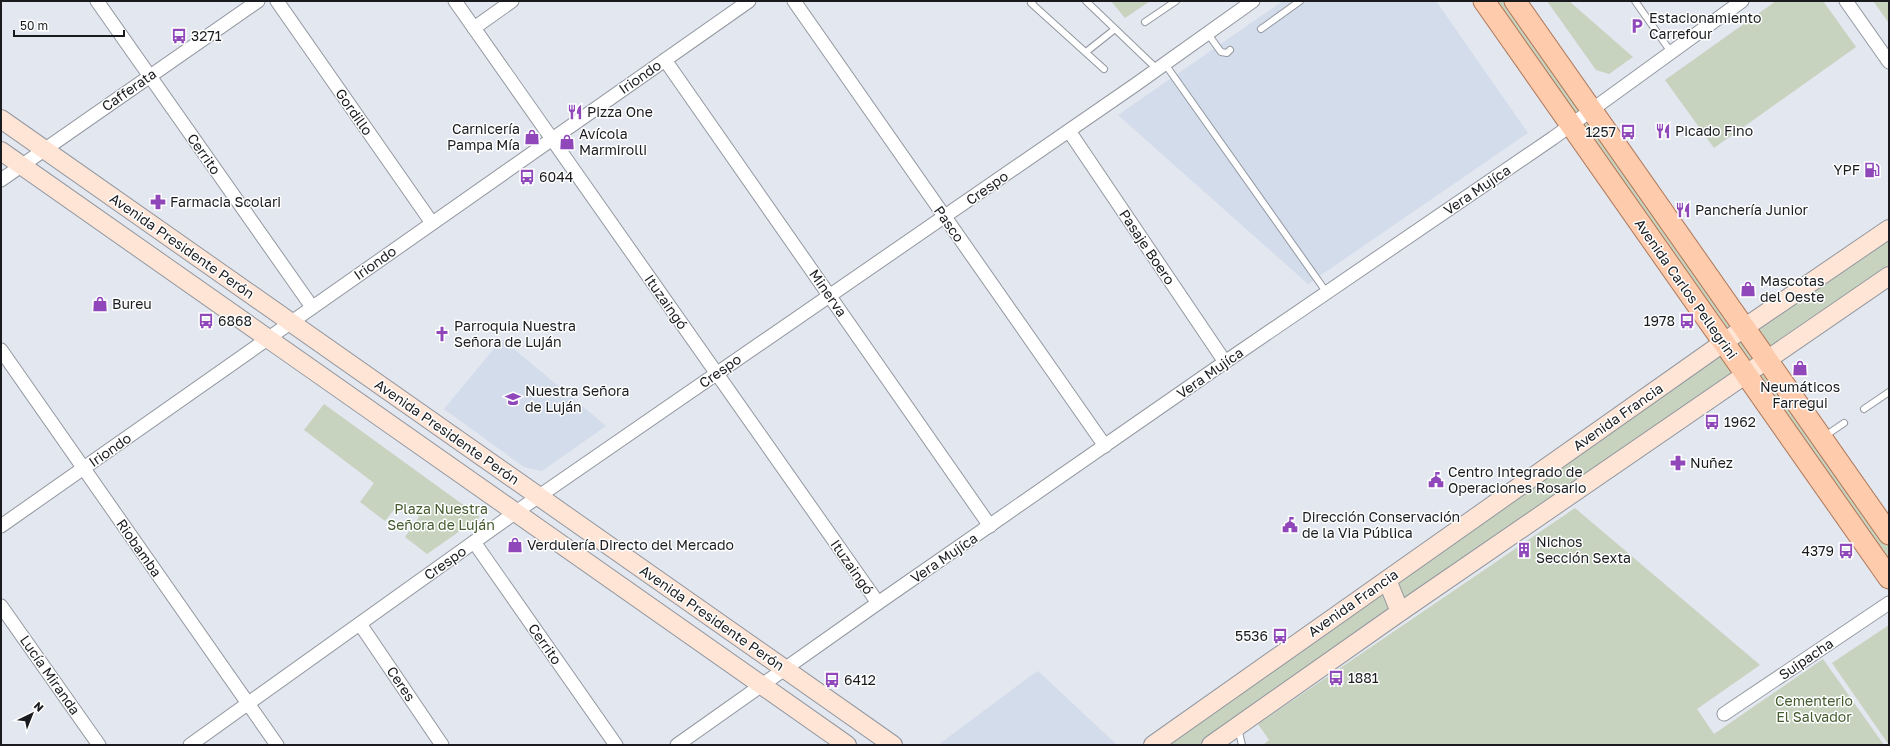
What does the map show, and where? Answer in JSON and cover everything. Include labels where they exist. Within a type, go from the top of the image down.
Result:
[{"type":"main road","name":"Avenida Carlos Pellegrini","points":[[1484,1],[1889,578]]},
{"type":"main road","name":"Avenida Carlos Pellegrini","points":[[1515,1],[1889,534]]},
{"type":"main road","name":"Avenida Presidente Perón","points":[[1,119],[892,745]]},
{"type":"main road","name":"Avenida Presidente Perón","points":[[1,151],[847,745]]},
{"type":"main road","name":"Avenida Francia","points":[[1153,745],[1744,328],[1889,229]]},
{"type":"main road","points":[[1212,745],[1400,612],[1889,276]]},
{"type":"main road","points":[[1387,580],[1400,612]]},
{"type":"street","name":"Cerrito","points":[[97,1],[312,307]]},
{"type":"street","name":"Cafferata","points":[[1,180],[258,1]]},
{"type":"street","name":"Gordillo","points":[[277,1],[432,222]]},
{"type":"street","name":"Ituzaingó","points":[[455,1],[878,603]]},
{"type":"street","points":[[474,28],[512,1]]},
{"type":"street","name":"Iriondo","points":[[1,526],[432,222],[749,1]]},
{"type":"street","name":"Pasco","points":[[794,1],[1105,446]]},
{"type":"street","name":"Crespo","points":[[190,745],[516,512],[1069,131],[1253,1]]},
{"type":"street","name":"Vera Mujíca","points":[[677,745],[878,603],[1225,362],[1571,125],[1742,1]]},
{"type":"street","points":[[1846,1],[1889,62]]},
{"type":"street","name":"Minerva","points":[[664,60],[990,526]]},
{"type":"street","name":"Pasaje Boero","points":[[1069,131],[1225,362]]},
{"type":"street","name":"Riobamba","points":[[1,350],[277,745]]},
{"type":"street","name":"Cerrito","points":[[474,542],[616,745]]},
{"type":"street","name":"Suipacha","points":[[1724,714],[1889,603]]},
{"type":"street","name":"Lucía Miranda","points":[[1,606],[99,745]]},
{"type":"street","name":"Ceres","points":[[360,624],[442,745]]},
{"type":"lane","points":[[1086,1],[1115,29],[1161,67],[1327,293]]},
{"type":"lane","points":[[1145,22],[1176,1]]},
{"type":"lane","points":[[1261,29],[1300,1]]},
{"type":"lane","points":[[1635,1],[1671,52]]},
{"type":"lane","points":[[1031,2],[1104,69]]},
{"type":"lane","points":[[1086,52],[1115,29]]},
{"type":"lane","points":[[1208,34],[1221,52],[1227,53],[1230,50]]},
{"type":"lane","points":[[1864,409],[1889,392]]},
{"type":"lane","points":[[1822,438],[1844,423]]},
{"type":"lane","points":[[1237,726],[1242,745]]},
{"type":"shaded area","points":[[1283,1],[1436,1],[1528,133],[1308,284],[1118,115]]},
{"type":"shaded area","name":"Nuestra Señora de Luján","points":[[502,339],[606,426],[542,471],[524,467],[444,409]]},
{"type":"shaded area","points":[[1038,671],[1116,744],[938,745],[1029,677]]},
{"type":"green space","points":[[1111,1],[1150,1],[1125,18]]},
{"type":"green space","points":[[1484,1],[1515,1],[1744,328],[1889,229],[1889,276],[1767,360],[1889,534],[1889,578],[1746,374],[1211,745],[1153,745],[1723,343]]},
{"type":"green space","points":[[1547,1],[1569,1],[1633,57],[1609,74],[1596,70]]},
{"type":"green space","points":[[1776,1],[1823,1],[1856,47],[1714,148],[1665,80]]},
{"type":"green space","points":[[1873,1],[1889,1],[1889,23]]},
{"type":"green space","name":"Plaza Nuestra Señora de Luján","points":[[324,404],[480,517],[427,554],[405,537],[419,517],[400,502],[385,521],[360,502],[374,483],[304,430]]},
{"type":"green space","name":"Cementerio El Salvador","points":[[1575,508],[1760,665],[1697,709],[1714,734],[1823,659],[1884,745],[1263,745],[1269,740],[1258,724]]},
{"type":"green space","points":[[1889,625],[1889,745],[1832,663]]},
{"type":"place","name":"Estacionamiento Carrefour","points":[[1637,26]]},
{"type":"place","name":"3271","points":[[179,36]]},
{"type":"place","name":"Pizza One","points":[[575,112]]},
{"type":"place","name":"Picado Fino","points":[[1663,131]]},
{"type":"place","name":"1257","points":[[1628,132]]},
{"type":"place","name":"Carnicería Pampa Mía","points":[[532,137]]},
{"type":"place","name":"Avícola Marmirolli","points":[[567,142]]},
{"type":"place","name":"YPF","points":[[1872,170]]},
{"type":"place","name":"6044","points":[[527,177]]},
{"type":"place","name":"Farmacia Scolari","points":[[158,202]]},
{"type":"place","name":"Panchería Junior","points":[[1683,210]]},
{"type":"place","name":"Mascotas del Oeste","points":[[1748,289]]},
{"type":"place","name":"Bureu","points":[[100,304]]},
{"type":"place","name":"6868","points":[[206,321]]},
{"type":"place","name":"1978","points":[[1687,321]]},
{"type":"place","name":"Parroquia Nuestra Señora de Luján","points":[[442,334]]},
{"type":"place","name":"Neumáticos Farregui","points":[[1800,368]]},
{"type":"place","name":"Nuestra Señora de Luján","points":[[513,399]]},
{"type":"place","name":"1962","points":[[1712,422]]},
{"type":"place","name":"Nuñez","points":[[1678,463]]},
{"type":"place","name":"Centro Integrado de Operaciones Rosario","points":[[1436,480]]},
{"type":"place","name":"Dirección Conservación de la Via Pública","points":[[1290,525]]},
{"type":"place","name":"Verdulería Directo del Mercado","points":[[515,545]]},
{"type":"place","name":"Nichos Sección Sexta","points":[[1524,550]]},
{"type":"place","name":"4379","points":[[1846,551]]},
{"type":"place","name":"5536","points":[[1280,636]]},
{"type":"place","name":"1881","points":[[1336,678]]},
{"type":"place","name":"6412","points":[[832,680]]}]
